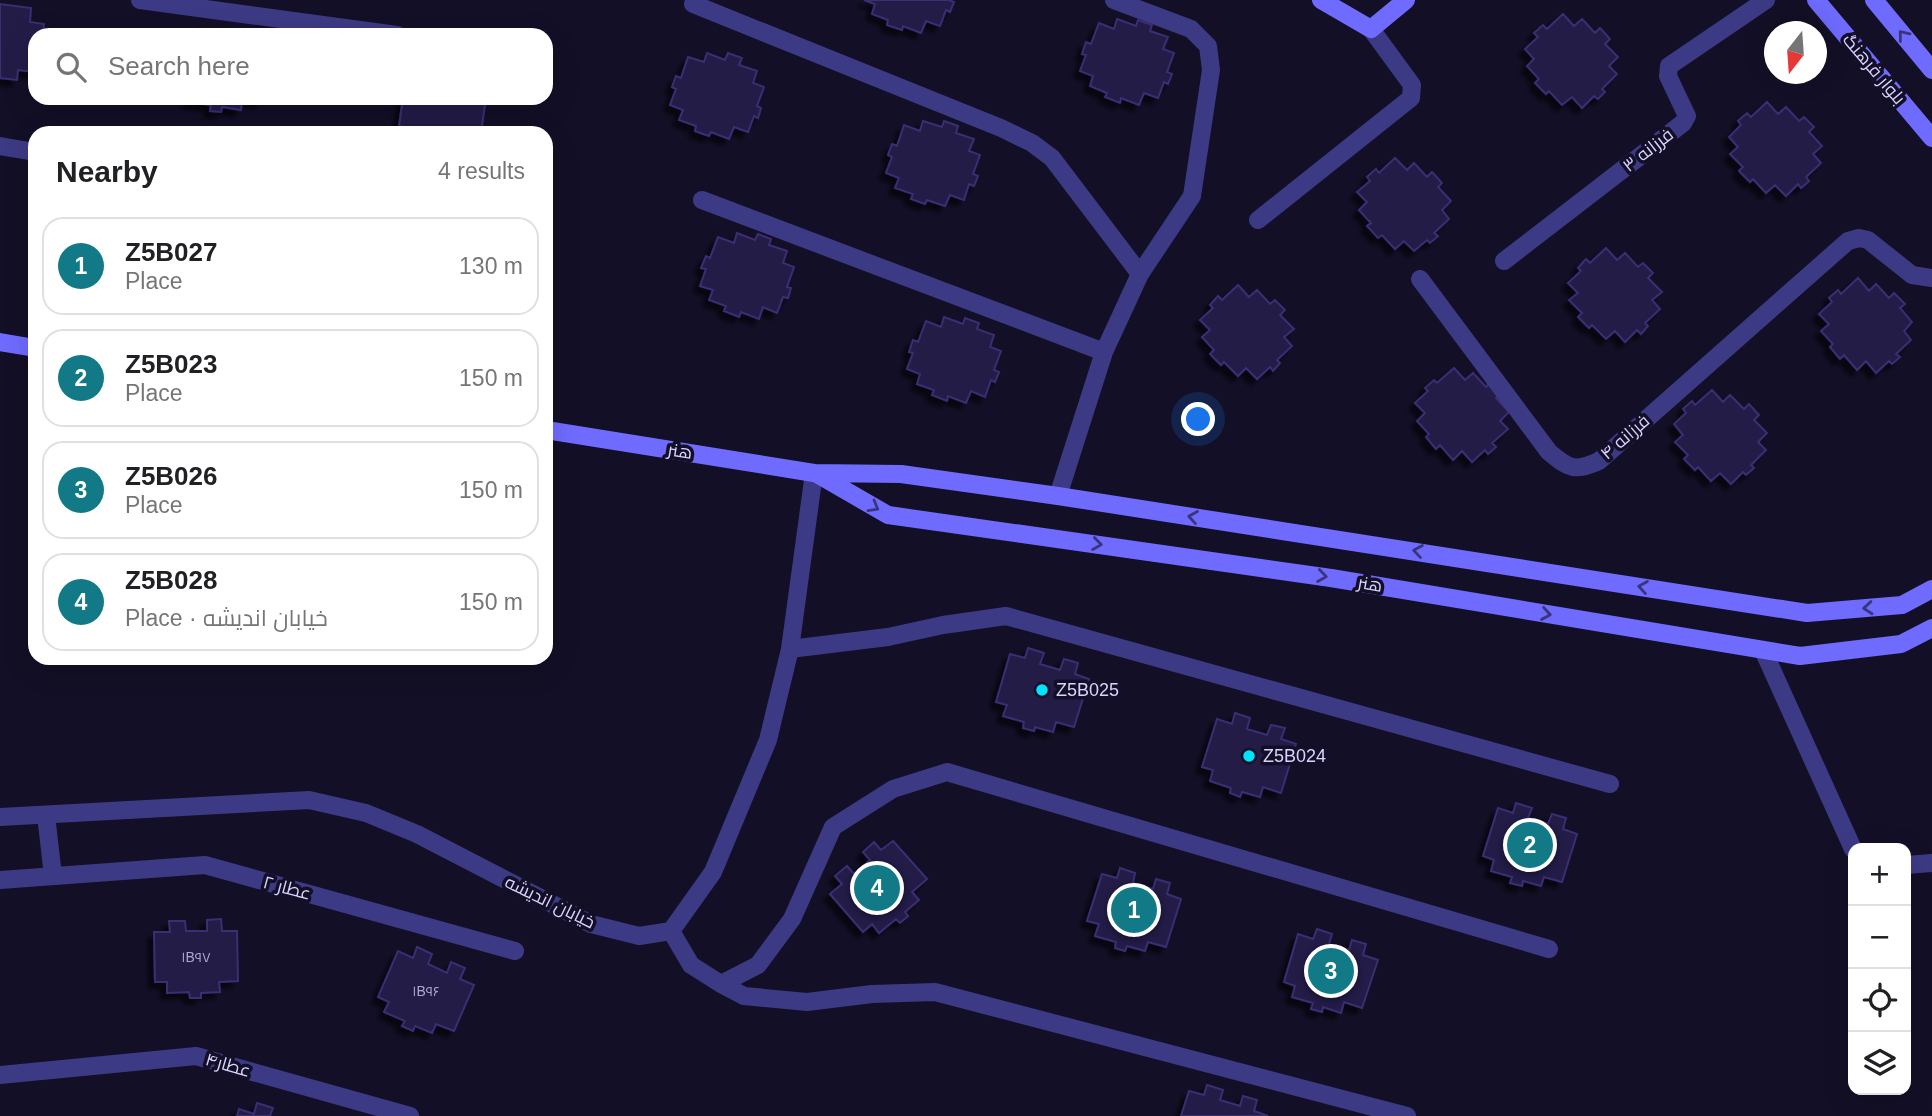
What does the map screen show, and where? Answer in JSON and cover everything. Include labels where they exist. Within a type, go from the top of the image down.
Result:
[{"type":"street","points":[[140,0],[346,28]]},
{"type":"street","points":[[1058,496],[1104,352],[1140,274],[1192,196],[1211,70],[1208,46],[1191,29],[1114,0]]},
{"type":"street","points":[[1258,220],[1411,98],[1412,85],[1371,29],[1321,0]]},
{"type":"street","points":[[1371,29],[1406,0]]},
{"type":"street","name":"فرزانه ۳","points":[[1504,261],[1683,123],[1687,116],[1668,76],[1669,66],[1766,0]]},
{"type":"street","name":"بلوار فرهنگ","points":[[1816,0],[1932,138]]},
{"type":"street","points":[[1874,0],[1932,70]]},
{"type":"street","points":[[693,4],[1001,128],[1032,143],[1052,158],[1140,274]]},
{"type":"street","points":[[0,146],[28,151]]},
{"type":"street","points":[[702,200],[1104,352]]},
{"type":"street","name":"فرزانه ۴","points":[[1420,279],[1549,452],[1563,464],[1582,469],[1599,461],[1848,241],[1859,238],[1868,240],[1912,275],[1932,278]]},
{"type":"street","points":[[0,342],[28,347]]},
{"type":"street","name":"هنر","points":[[553,431],[814,473],[901,474],[1058,496],[1807,613],[1902,605],[1932,589]]},
{"type":"street","points":[[814,473],[790,649],[768,740],[713,872],[671,931],[691,965],[744,996],[807,1002],[872,994],[935,992],[1407,1116]]},
{"type":"street","name":"هنر","points":[[814,473],[888,514],[1331,578],[1800,656],[1901,644],[1932,628]]},
{"type":"street","points":[[790,649],[888,637],[943,625],[1006,617],[1610,784]]},
{"type":"street","points":[[1763,650],[1850,843]]},
{"type":"street","points":[[721,984],[758,965],[792,919],[833,827],[893,789],[947,772],[1549,949]]},
{"type":"street","name":"خیابان اندیشه","points":[[0,817],[309,800],[366,813],[417,834],[591,924],[639,936],[671,931]]},
{"type":"street","points":[[46,815],[54,876]]},
{"type":"street","points":[[1911,865],[1932,863]]},
{"type":"street","name":"عطار ۲","points":[[0,880],[205,865],[515,951]]},
{"type":"street","name":"عطار۴","points":[[0,1075],[195,1056],[410,1116]]},
{"type":"building","points":[[864,0],[954,2],[950,12],[946,10],[940,26],[926,21],[921,33],[903,26],[902,30],[887,25],[888,20],[872,14],[875,4]]},
{"type":"building","points":[[0,4],[31,8],[30,22],[44,24],[44,28],[28,28],[28,71],[18,70],[17,80],[0,78]]},
{"type":"building","points":[[1563,14],[1574,26],[1582,19],[1595,33],[1600,28],[1610,39],[1605,44],[1618,57],[1609,66],[1617,74],[1602,89],[1605,92],[1598,99],[1594,96],[1582,108],[1572,97],[1562,105],[1549,91],[1546,94],[1535,83],[1539,79],[1527,66],[1534,59],[1525,49],[1538,37],[1534,33],[1543,25],[1547,29]]},
{"type":"building","points":[[1117,19],[1136,26],[1138,20],[1152,25],[1150,31],[1168,37],[1163,49],[1174,53],[1167,72],[1172,74],[1168,84],[1164,82],[1158,98],[1144,93],[1139,105],[1121,98],[1120,103],[1105,97],[1107,93],[1090,86],[1093,76],[1080,71],[1086,55],[1082,54],[1086,42],[1091,44],[1099,23],[1114,29]]},
{"type":"building","points":[[707,53],[725,60],[728,53],[742,58],[739,65],[757,71],[753,83],[764,87],[757,106],[761,108],[758,118],[754,116],[748,132],[734,127],[729,139],[711,132],[709,136],[695,131],[696,126],[679,120],[683,110],[670,105],[676,89],[672,87],[676,76],[681,78],[688,57],[704,62]]},
{"type":"building","points":[[1767,102],[1778,114],[1786,107],[1799,121],[1804,117],[1814,127],[1809,132],[1822,146],[1813,154],[1821,163],[1806,177],[1809,181],[1801,188],[1798,184],[1786,196],[1775,185],[1766,193],[1753,179],[1750,182],[1739,171],[1743,167],[1730,154],[1738,147],[1729,137],[1741,125],[1738,121],[1747,113],[1751,117]]},
{"type":"building","points":[[211,105],[242,105],[241,110],[222,107],[221,112],[210,111]]},
{"type":"building","points":[[402,105],[485,105],[482,126],[399,126]]},
{"type":"building","points":[[923,121],[942,127],[944,121],[958,126],[956,133],[974,139],[969,151],[980,155],[973,174],[978,176],[974,186],[969,184],[964,200],[950,195],[945,206],[927,200],[925,204],[911,199],[913,194],[895,188],[899,178],[886,173],[892,157],[888,155],[892,144],[897,146],[904,125],[920,131]]},
{"type":"building","points":[[1395,158],[1407,170],[1414,163],[1427,177],[1432,172],[1442,183],[1438,187],[1451,201],[1442,210],[1449,219],[1434,233],[1438,236],[1430,243],[1427,240],[1414,251],[1404,241],[1395,249],[1382,235],[1378,238],[1367,226],[1371,223],[1359,210],[1367,202],[1357,192],[1370,181],[1367,177],[1376,169],[1379,173]]},
{"type":"building","points":[[737,233],[755,240],[758,234],[771,239],[769,245],[787,251],[783,263],[794,267],[787,287],[791,288],[788,298],[783,297],[777,313],[763,307],[759,319],[741,312],[739,317],[724,311],[726,306],[709,300],[713,290],[700,286],[706,269],[701,268],[706,256],[710,258],[718,237],[734,243]]},
{"type":"building","points":[[1606,248],[1617,260],[1625,253],[1638,267],[1643,263],[1653,273],[1648,278],[1662,292],[1652,300],[1660,309],[1645,323],[1648,326],[1641,334],[1637,330],[1625,342],[1615,331],[1606,339],[1592,325],[1589,328],[1578,317],[1582,313],[1569,300],[1578,293],[1568,283],[1581,271],[1578,268],[1586,259],[1590,263]]},
{"type":"building","points":[[1858,278],[1869,291],[1876,284],[1889,298],[1894,293],[1905,304],[1900,308],[1912,322],[1904,331],[1911,340],[1896,354],[1900,357],[1892,364],[1889,361],[1876,373],[1866,361],[1857,370],[1844,355],[1840,359],[1830,347],[1833,344],[1821,331],[1829,324],[1819,314],[1832,302],[1829,298],[1838,290],[1841,294]]},
{"type":"building","points":[[1238,285],[1249,297],[1257,290],[1270,304],[1275,300],[1285,310],[1280,315],[1294,329],[1284,337],[1292,346],[1277,360],[1280,363],[1273,371],[1270,367],[1257,379],[1246,368],[1238,376],[1224,362],[1221,365],[1210,354],[1214,350],[1202,337],[1210,330],[1200,320],[1213,308],[1210,305],[1218,296],[1222,300]]},
{"type":"building","points":[[944,317],[963,324],[965,318],[979,323],[977,329],[994,335],[990,347],[1001,351],[994,370],[999,372],[995,382],[991,380],[985,397],[971,391],[966,403],[948,396],[947,401],[932,395],[934,390],[917,384],[920,374],[907,369],[913,353],[909,352],[913,340],[918,342],[926,321],[941,327]]},
{"type":"building","points":[[1454,368],[1465,380],[1473,373],[1486,387],[1490,383],[1501,394],[1496,398],[1509,412],[1500,421],[1508,429],[1492,443],[1496,447],[1488,454],[1485,450],[1472,462],[1462,451],[1453,460],[1440,445],[1436,449],[1426,437],[1429,434],[1417,421],[1425,413],[1415,403],[1428,391],[1425,388],[1434,380],[1437,383]]},
{"type":"building","points":[[1712,390],[1723,402],[1730,395],[1744,409],[1749,404],[1759,415],[1754,420],[1767,433],[1758,442],[1766,450],[1751,465],[1754,468],[1746,475],[1743,472],[1731,484],[1720,473],[1711,481],[1698,467],[1695,470],[1684,459],[1688,455],[1675,442],[1683,435],[1674,424],[1686,413],[1683,409],[1692,401],[1695,405]]},
{"type":"building","name":"Z5B025","points":[[1028,648],[1044,653],[1040,664],[1060,670],[1064,659],[1078,663],[1075,674],[1089,679],[1074,727],[1056,722],[1053,732],[1035,727],[1034,731],[1023,728],[1024,722],[1003,716],[1007,705],[996,702],[1010,654],[1025,658]]},
{"type":"building","name":"Z5B024","points":[[1235,713],[1250,718],[1247,729],[1267,735],[1271,725],[1285,728],[1281,739],[1296,744],[1281,793],[1263,787],[1260,797],[1242,792],[1240,797],[1230,793],[1231,788],[1210,781],[1213,770],[1202,767],[1217,719],[1232,724]]},
{"type":"building","points":[[1516,803],[1532,808],[1528,818],[1548,824],[1552,814],[1566,818],[1563,829],[1577,834],[1562,882],[1544,877],[1541,886],[1523,881],[1522,886],[1510,883],[1512,877],[1491,871],[1494,860],[1483,856],[1498,808],[1513,813]]},
{"type":"building","points":[[893,841],[927,879],[912,892],[919,900],[905,912],[908,916],[900,923],[896,919],[879,933],[872,924],[863,932],[830,894],[842,884],[835,876],[847,866],[854,874],[870,860],[863,852],[874,842],[881,850]]},
{"type":"building","points":[[1120,868],[1135,873],[1133,883],[1142,886],[1153,889],[1156,879],[1170,883],[1167,894],[1181,899],[1166,947],[1148,942],[1145,951],[1127,946],[1125,951],[1115,948],[1116,942],[1095,936],[1099,924],[1087,921],[1102,874],[1117,878]]},
{"type":"building","points":[[221,919],[222,931],[237,931],[238,981],[219,982],[220,992],[201,993],[201,998],[190,998],[189,992],[167,993],[167,982],[155,982],[154,932],[170,932],[169,921],[185,921],[186,931],[207,931],[207,920]]},
{"type":"building","points":[[1317,929],[1332,934],[1329,944],[1338,947],[1349,950],[1352,940],[1366,944],[1363,955],[1378,960],[1362,1008],[1344,1002],[1341,1013],[1323,1007],[1322,1012],[1311,1009],[1313,1003],[1292,997],[1295,986],[1284,982],[1298,934],[1313,939]]},
{"type":"building","points":[[417,947],[432,954],[428,964],[447,973],[451,962],[465,968],[460,979],[474,985],[454,1031],[436,1024],[432,1033],[415,1026],[413,1031],[402,1026],[405,1021],[384,1012],[389,1002],[378,997],[398,951],[413,958]]},
{"type":"building","points":[[1207,1085],[1223,1090],[1220,1100],[1240,1106],[1243,1096],[1257,1100],[1254,1111],[1268,1116],[1181,1116],[1189,1091],[1204,1095]]},
{"type":"building","points":[[257,1103],[273,1108],[270,1116],[237,1116],[239,1109],[254,1114]]},
{"type":"place","name":"Z5B025","points":[[1042,690]]},
{"type":"place","name":"Z5B024","points":[[1249,756]]},
{"type":"place","name":"Z5B023","points":[[1530,845]]},
{"type":"place","name":"Z5B028","points":[[877,888]]},
{"type":"place","name":"Z5B027","points":[[1134,910]]},
{"type":"place","name":"Z5B026","points":[[1331,971]]}]
